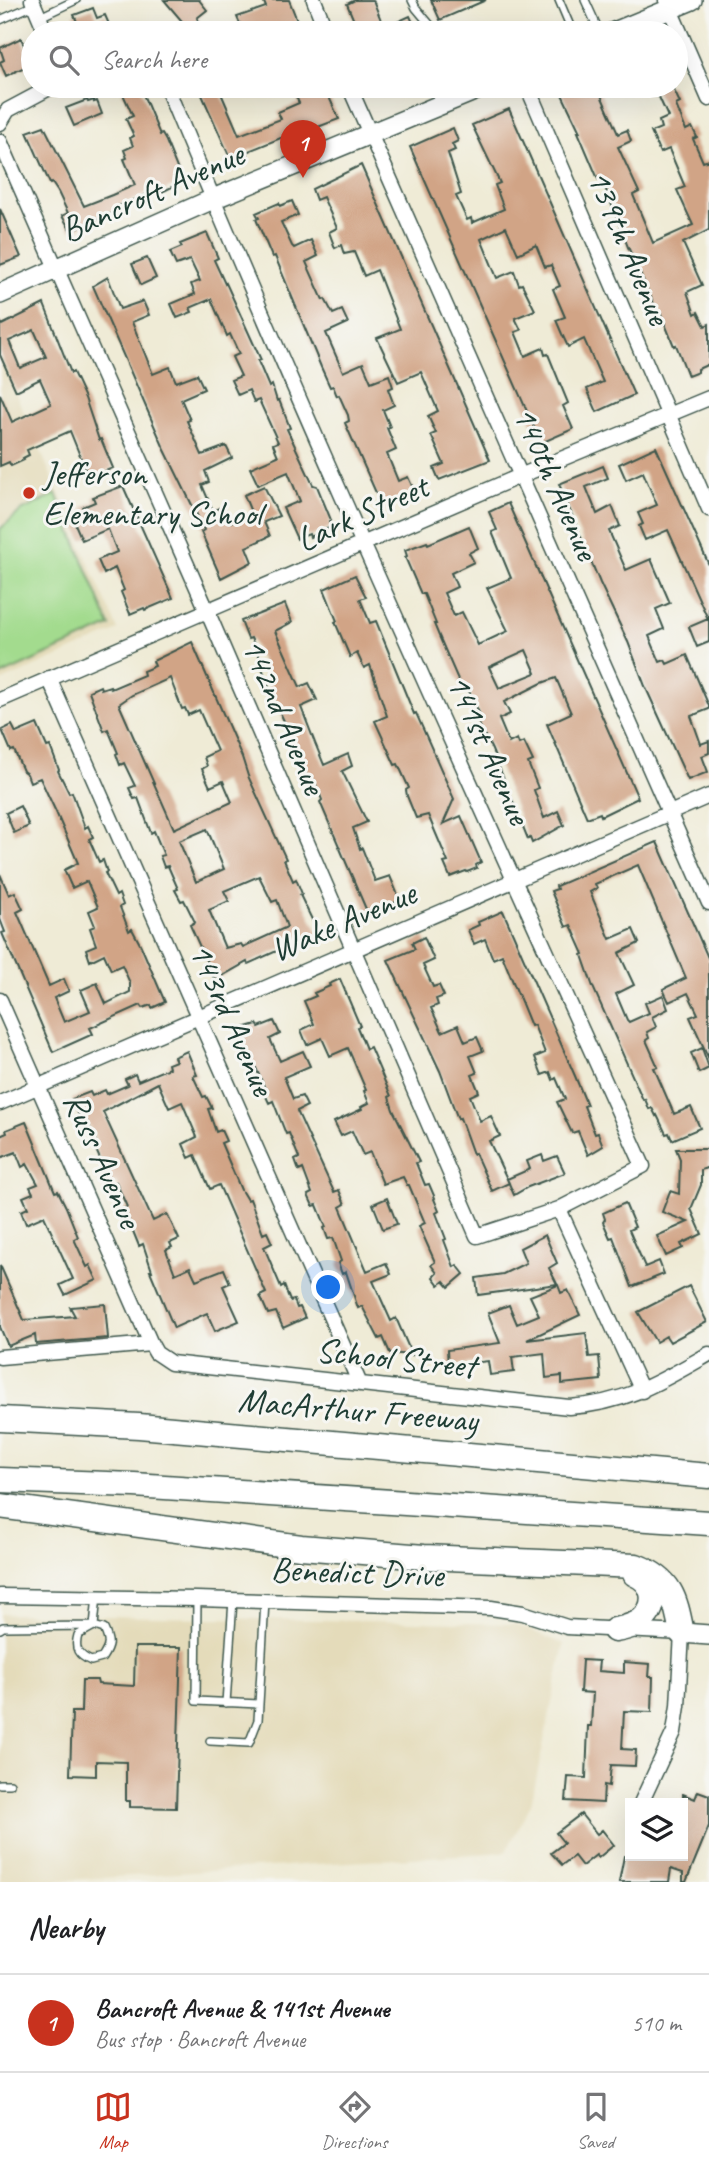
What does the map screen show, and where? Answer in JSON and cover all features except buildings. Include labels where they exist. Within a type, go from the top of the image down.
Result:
[{"type":"highway","name":"MacArthur Freeway","points":[[0,1419],[139,1426],[709,1476]]},
{"type":"highway","points":[[0,1480],[134,1485],[709,1523]]},
{"type":"highway","points":[[0,1506],[301,1548],[636,1566],[660,1577],[668,1588],[675,1600],[682,1633]]},
{"type":"highway","points":[[554,1563],[636,1574],[645,1578],[653,1596],[650,1609],[640,1622],[615,1630]]},
{"type":"main road","points":[[636,21],[668,5],[692,0]]},
{"type":"main road","name":"Bancroft Avenue","points":[[0,294],[446,98]]},
{"type":"main road","name":"Benedict Drive","points":[[682,1633],[709,1635]]},
{"type":"street","points":[[314,0],[322,21]]},
{"type":"street","points":[[688,51],[709,99]]},
{"type":"street","points":[[0,123],[8,110],[30,98]]},
{"type":"street","name":"141st Avenue","points":[[171,98],[365,544],[643,1166],[559,1209]]},
{"type":"street","name":"140th Avenue","points":[[354,98],[709,904]]},
{"type":"street","name":"139th Avenue","points":[[532,98],[709,509]]},
{"type":"street","name":"142nd Avenue","points":[[0,141],[477,1236],[559,1209]]},
{"type":"street","name":"Lark Street","points":[[0,699],[709,398]]},
{"type":"street","name":"143rd Avenue","points":[[49,678],[360,1384]]},
{"type":"street","name":"Wake Avenue","points":[[0,1102],[709,796]]},
{"type":"street","name":"Russ Avenue","points":[[0,1000],[151,1345]]},
{"type":"street","points":[[559,1209],[642,1391]]},
{"type":"street","points":[[0,1357],[151,1345]]},
{"type":"street","name":"School Street","points":[[151,1345],[162,1359],[181,1366],[569,1407],[600,1405],[642,1391],[709,1354]]},
{"type":"street","name":"Benedict Drive","points":[[0,1596],[491,1608],[523,1613],[567,1627],[682,1633]]},
{"type":"street","points":[[643,1798],[674,1732],[682,1633]]},
{"type":"lane","points":[[0,20],[35,7],[76,0]]},
{"type":"lane","points":[[412,0],[427,21]]},
{"type":"lane","points":[[559,0],[568,21]]},
{"type":"lane","points":[[585,0],[595,21]]},
{"type":"lane","points":[[94,1626],[97,1597]]},
{"type":"lane","points":[[197,1599],[196,1701],[259,1704]]},
{"type":"lane","points":[[226,1703],[233,1600]]},
{"type":"lane","points":[[210,1741],[248,1743],[258,1720],[265,1601]]},
{"type":"lane","points":[[0,1629],[94,1626],[104,1629],[110,1647],[102,1658],[91,1661],[79,1655],[75,1645],[78,1635],[94,1626]]},
{"type":"lane","points":[[0,1784],[10,1784]]},
{"type":"shaded area","name":"Jefferson Elementary School","points":[[0,357],[118,630],[0,682]]},
{"type":"shaded area","points":[[0,1614],[515,1624],[564,1644],[531,1804],[506,1852],[36,1882],[0,1882]]},
{"type":"green space","name":"Jefferson Elementary School","points":[[56,494],[110,626],[0,676],[0,529],[21,511]]},
{"type":"place","name":"Bancroft Avenue & 141st Avenue","points":[[303,178]]},
{"type":"place","name":"Jefferson Elementary School","points":[[29,493]]}]
